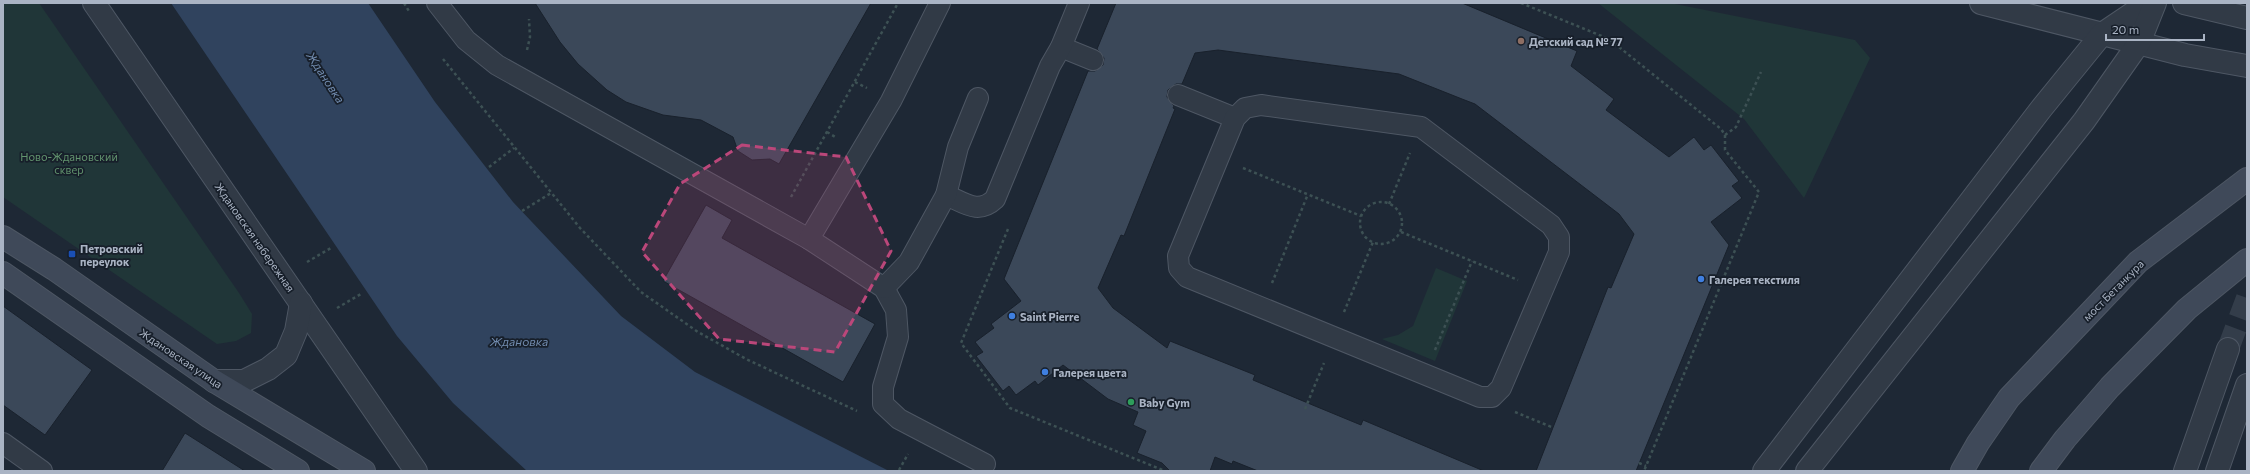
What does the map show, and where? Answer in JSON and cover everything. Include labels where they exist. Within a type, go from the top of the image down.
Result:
[{"type":"main road","name":"мост Бетанкура","points":[[1962,471],[1978,443],[2009,398],[2138,262],[2247,179]]},
{"type":"main road","name":"Ждановская улица","points":[[3,238],[54,269],[214,382],[364,471]]},
{"type":"main road","points":[[2041,471],[2065,439],[2110,387],[2187,309],[2247,260]]},
{"type":"main road","points":[[3,273],[208,416],[298,471]]},
{"type":"street","name":"Ждановская набережная","points":[[94,3],[416,471]]},
{"type":"street","points":[[1981,3],[2185,55],[2247,66]]},
{"type":"street","points":[[1764,471],[2041,109],[2102,34],[2148,3]]},
{"type":"street","points":[[1807,471],[2084,121],[2139,43],[2155,3]]},
{"type":"street","points":[[2184,3],[2247,18]]},
{"type":"street","points":[[214,382],[244,380],[268,369],[286,355],[296,331],[300,303]]},
{"type":"street","points":[[2185,471],[2228,350]]},
{"type":"street","points":[[2217,471],[2241,422],[2247,385]]},
{"type":"lane","points":[[437,3],[466,40],[498,65],[809,239],[884,288],[896,310],[898,337],[883,387],[883,404],[899,419],[985,464]]},
{"type":"lane","points":[[809,239],[891,101],[940,3]]},
{"type":"lane","points":[[946,196],[975,208],[986,207],[995,199],[1050,66],[1061,47],[1079,3]]},
{"type":"lane","points":[[1061,47],[1093,60]]},
{"type":"lane","points":[[1178,95],[1235,118]]},
{"type":"lane","points":[[884,288],[909,262],[946,196],[958,147],[978,98]]},
{"type":"lane","points":[[1261,105],[1421,127],[1552,224],[1559,237],[1559,252],[1501,388],[1492,397],[1480,397],[1262,308],[1187,277],[1179,268],[1178,256],[1235,118],[1245,108],[1261,105]]},
{"type":"lane","points":[[3,443],[42,471]]},
{"type":"path","points":[[404,3],[412,15]]},
{"type":"path","points":[[778,222],[898,3]]},
{"type":"path","points":[[1521,3],[1609,39],[1725,135],[1726,150],[1759,192],[1644,471]]},
{"type":"path","points":[[439,52],[514,148],[580,228],[641,292],[698,332],[759,366],[860,413],[883,404]]},
{"type":"path","points":[[1725,135],[1736,127],[1761,72]]},
{"type":"path","points":[[1389,204],[1421,127]]},
{"type":"path","points":[[489,167],[514,148]]},
{"type":"path","points":[[1219,158],[1361,216]]},
{"type":"path","points":[[522,211],[551,193]]},
{"type":"path","points":[[1262,308],[1308,194]]},
{"type":"path","points":[[1378,202],[1389,204],[1398,211],[1403,221],[1400,232],[1394,241],[1384,244],[1373,242],[1365,236],[1361,226],[1361,216],[1368,207],[1378,202]]},
{"type":"path","points":[[1008,229],[961,344],[1010,408],[1165,471]]},
{"type":"path","points":[[1400,232],[1543,290]]},
{"type":"path","points":[[314,258],[331,248]]},
{"type":"path","points":[[1425,375],[1472,261]]},
{"type":"path","points":[[344,304],[361,294]]},
{"type":"path","points":[[1492,397],[1515,412],[1554,428]]},
{"type":"path","points":[[899,470],[908,453]]},
{"type":"path","points":[[1639,463],[1646,466]]},
{"type":"highlighted area","points":[[742,145],[846,157],[891,251],[835,352],[719,339],[642,252],[680,184]]},
{"type":"green space","name":"Ново-Ждановский сквер","points":[[3,3],[39,3],[239,293],[252,314],[251,333],[236,341],[217,344],[3,197]]},
{"type":"green space","points":[[1598,3],[1670,3],[1855,40],[1870,58],[1804,198],[1744,119]]},
{"type":"green space","points":[[1436,268],[1467,281],[1435,361],[1382,339],[1398,335],[1413,326]]},
{"type":"water","name":"Ждановка","points":[[171,3],[368,3],[435,102],[513,202],[621,316],[695,372],[889,471],[527,471],[453,403],[397,336]]},
{"type":"building","points":[[535,3],[871,3],[779,164],[770,159],[752,160],[738,151],[733,137],[701,120],[663,115],[626,102],[607,90],[578,64],[560,42]]},
{"type":"building","points":[[1116,3],[1462,3],[1577,51],[1571,66],[1614,99],[1606,110],[1669,157],[1694,137],[1704,150],[1711,145],[1739,181],[1732,186],[1742,198],[1711,222],[1729,245],[1636,471],[1536,471],[1608,287],[1611,288],[1634,234],[1619,214],[1475,104],[1399,74],[1218,50],[1195,53],[1182,84],[1176,84],[1168,90],[1167,97],[1175,109],[1124,236],[1121,235],[1098,288],[1113,308],[1167,348],[1170,341],[1255,375],[1253,380],[1315,406],[1361,425],[1363,420],[1484,471],[1258,471],[1233,461],[1232,464],[1215,457],[1210,471],[1170,471],[1162,463],[1137,453],[1146,431],[1133,425],[1138,412],[1108,399],[1063,365],[1038,385],[1035,381],[1016,395],[1009,386],[1003,391],[976,356],[983,352],[975,342],[994,328],[991,324],[1021,301],[1004,279],[1088,71],[1095,71],[1103,65],[1104,58],[1097,49]]},
{"type":"building","points":[[706,205],[732,220],[722,238],[875,324],[843,382],[663,281]]},
{"type":"building","points":[[3,306],[92,370],[45,435],[3,405]]},
{"type":"building","points":[[185,433],[245,471],[162,471]]},
{"type":"tunnel","points":[[2228,349],[2247,298]]},
{"type":"place","name":"Детский сад № 77","points":[[1521,41]]},
{"type":"place","name":"Петровский переулок","points":[[72,254]]},
{"type":"place","name":"Галерея текстиля","points":[[1701,279]]},
{"type":"place","name":"Saint Pierre","points":[[1012,316]]},
{"type":"place","name":"Галерея цвета","points":[[1045,372]]},
{"type":"place","name":"Baby Gym","points":[[1131,402]]}]
